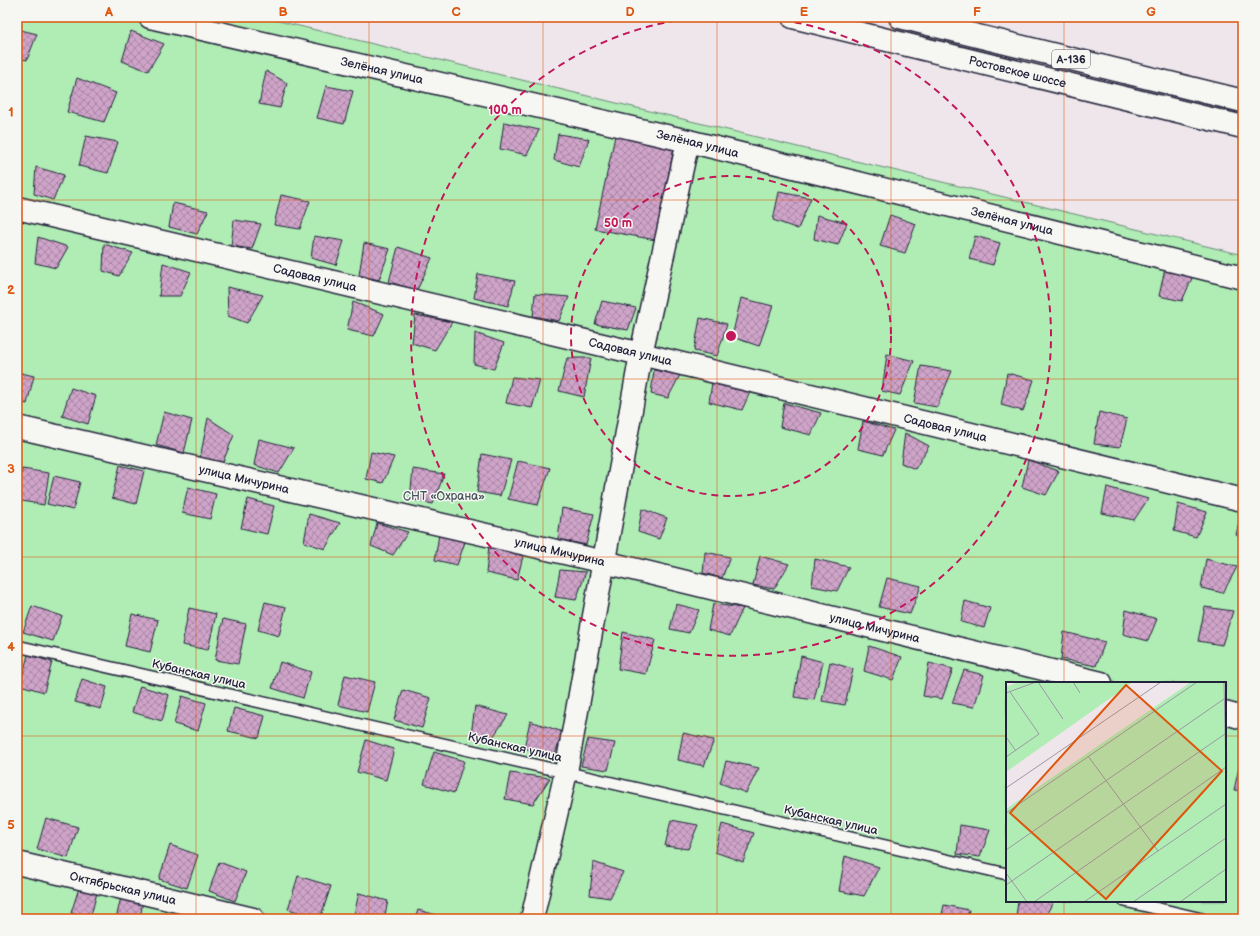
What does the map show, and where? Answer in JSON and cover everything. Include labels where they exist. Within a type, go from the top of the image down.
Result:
[{"type":"main road","name":"Зелёная улица","points":[[150,17],[688,141],[1243,278]]},
{"type":"main road","name":"Ростовское шоссе","points":[[793,17],[1243,127]]},
{"type":"main road","name":"Ростовское шоссе","points":[[900,17],[1243,100]]},
{"type":"main road","points":[[532,919],[566,772],[641,354],[688,141]]},
{"type":"main road","name":"Садовая улица","points":[[17,208],[641,354],[1243,500]]},
{"type":"main road","name":"улица Мичурина","points":[[17,427],[604,562],[1097,682]]},
{"type":"main road","points":[[1226,713],[1243,718]]},
{"type":"main road","name":"Октябрьская улица","points":[[17,863],[253,919]]},
{"type":"lane","name":"Кубанская улица","points":[[17,646],[1006,874]]},
{"type":"lane","points":[[1129,902],[1202,919]]},
{"type":"green space","name":"СНТ «Охрана»","points":[[17,17],[262,17],[1243,255],[1243,919],[17,919]]},
{"type":"building","points":[[17,29],[37,34],[27,60],[17,58]]},
{"type":"building","points":[[131,31],[164,44],[148,71],[122,61]]},
{"type":"building","points":[[266,71],[287,83],[280,108],[259,104]]},
{"type":"building","points":[[77,78],[116,93],[104,122],[67,112]]},
{"type":"building","points":[[326,86],[353,91],[344,124],[317,118]]},
{"type":"building","points":[[504,122],[539,130],[527,155],[500,149]]},
{"type":"building","points":[[558,134],[589,139],[579,167],[554,160]]},
{"type":"building","points":[[86,136],[118,142],[108,173],[79,166]]},
{"type":"building","points":[[615,136],[674,148],[656,240],[595,229]]},
{"type":"building","points":[[36,167],[64,175],[53,200],[34,194]]},
{"type":"building","points":[[779,192],[811,198],[798,229],[773,220]]},
{"type":"building","points":[[281,195],[310,201],[300,229],[274,225]]},
{"type":"building","points":[[173,203],[208,211],[197,234],[169,227]]},
{"type":"building","points":[[817,215],[847,223],[838,245],[814,239]]},
{"type":"building","points":[[890,215],[916,224],[905,253],[880,246]]},
{"type":"building","points":[[234,220],[261,224],[252,249],[231,246]]},
{"type":"building","points":[[314,236],[344,241],[336,265],[311,258]]},
{"type":"building","points":[[975,236],[1000,243],[993,265],[969,259]]},
{"type":"building","points":[[38,237],[68,247],[56,268],[35,263]]},
{"type":"building","points":[[364,243],[390,249],[379,280],[359,275]]},
{"type":"building","points":[[104,244],[133,253],[119,276],[103,271]]},
{"type":"building","points":[[398,247],[432,258],[417,290],[389,282]]},
{"type":"building","points":[[163,263],[191,272],[180,296],[159,296]]},
{"type":"building","points":[[1165,269],[1193,276],[1182,301],[1159,296]]},
{"type":"building","points":[[478,274],[515,281],[508,306],[474,298]]},
{"type":"building","points":[[227,287],[263,295],[247,323],[228,316]]},
{"type":"building","points":[[535,294],[569,297],[559,321],[533,316]]},
{"type":"building","points":[[741,298],[773,306],[759,346],[732,337]]},
{"type":"building","points":[[602,301],[636,308],[628,330],[595,324]]},
{"type":"building","points":[[353,302],[384,314],[374,336],[347,330]]},
{"type":"building","points":[[415,315],[452,322],[435,350],[412,343]]},
{"type":"building","points":[[700,318],[727,324],[717,356],[694,351]]},
{"type":"building","points":[[475,333],[504,343],[494,369],[474,364]]},
{"type":"building","points":[[887,354],[914,361],[900,395],[882,391]]},
{"type":"building","points":[[567,358],[591,358],[584,397],[559,391]]},
{"type":"building","points":[[921,366],[952,371],[937,407],[914,403]]},
{"type":"building","points":[[654,370],[680,375],[668,398],[651,394]]},
{"type":"building","points":[[17,372],[34,376],[27,404],[17,401]]},
{"type":"building","points":[[1007,373],[1034,380],[1023,411],[1001,405]]},
{"type":"building","points":[[512,377],[540,380],[532,408],[506,403]]},
{"type":"building","points":[[712,383],[750,392],[742,410],[709,402]]},
{"type":"building","points":[[71,388],[96,396],[88,424],[62,416]]},
{"type":"building","points":[[784,403],[821,413],[811,435],[780,427]]},
{"type":"building","points":[[164,412],[192,420],[184,453],[156,445]]},
{"type":"building","points":[[1099,412],[1127,419],[1120,447],[1094,444]]},
{"type":"building","points":[[208,418],[234,435],[222,464],[200,458]]},
{"type":"building","points":[[863,421],[894,430],[883,455],[858,449]]},
{"type":"building","points":[[905,433],[929,446],[915,469],[901,463]]},
{"type":"building","points":[[259,439],[294,448],[279,473],[254,465]]},
{"type":"building","points":[[371,452],[394,457],[383,483],[366,479]]},
{"type":"building","points":[[482,454],[511,460],[500,496],[477,492]]},
{"type":"building","points":[[1028,460],[1059,471],[1046,495],[1022,487]]},
{"type":"building","points":[[518,461],[550,468],[538,505],[508,499]]},
{"type":"building","points":[[120,465],[144,471],[136,504],[112,498]]},
{"type":"building","points":[[22,469],[49,473],[44,505],[17,500]]},
{"type":"building","points":[[413,469],[444,474],[433,504],[410,499]]},
{"type":"building","points":[[54,476],[80,482],[73,510],[47,504]]},
{"type":"building","points":[[188,487],[216,494],[210,519],[182,513]]},
{"type":"building","points":[[1107,487],[1148,499],[1134,520],[1102,513]]},
{"type":"building","points":[[248,499],[274,506],[267,534],[241,528]]},
{"type":"building","points":[[1178,504],[1207,512],[1196,537],[1174,531]]},
{"type":"building","points":[[562,508],[594,514],[586,545],[558,539]]},
{"type":"building","points":[[642,509],[667,518],[659,539],[638,532]]},
{"type":"building","points":[[309,514],[340,523],[325,549],[304,542]]},
{"type":"building","points":[[1241,514],[1243,514],[1243,538],[1236,535]]},
{"type":"building","points":[[377,523],[408,532],[393,555],[371,546]]},
{"type":"building","points":[[439,534],[465,542],[457,565],[435,560]]},
{"type":"building","points":[[489,546],[523,556],[517,580],[486,573]]},
{"type":"building","points":[[705,552],[730,557],[722,578],[703,573]]},
{"type":"building","points":[[760,556],[789,564],[774,589],[753,585]]},
{"type":"building","points":[[815,559],[849,567],[837,591],[812,586]]},
{"type":"building","points":[[1206,559],[1237,567],[1223,593],[1201,588]]},
{"type":"building","points":[[560,570],[586,572],[576,600],[555,597]]},
{"type":"building","points":[[887,578],[921,586],[910,614],[879,607]]},
{"type":"building","points":[[965,601],[990,608],[984,628],[961,622]]},
{"type":"building","points":[[265,602],[286,607],[279,636],[258,630]]},
{"type":"building","points":[[676,604],[699,610],[689,633],[670,629]]},
{"type":"building","points":[[713,604],[743,608],[730,636],[708,630]]},
{"type":"building","points":[[32,606],[62,616],[53,641],[23,632]]},
{"type":"building","points":[[1205,607],[1233,611],[1222,645],[1198,641]]},
{"type":"building","points":[[189,608],[216,614],[208,650],[182,645]]},
{"type":"building","points":[[1126,610],[1157,619],[1148,641],[1123,634]]},
{"type":"building","points":[[132,614],[158,620],[150,652],[125,646]]},
{"type":"building","points":[[223,619],[246,624],[238,664],[215,660]]},
{"type":"building","points":[[623,632],[655,640],[646,674],[618,669]]},
{"type":"building","points":[[1064,632],[1105,642],[1096,666],[1061,659]]},
{"type":"building","points":[[869,646],[902,657],[893,680],[864,671]]},
{"type":"building","points":[[28,655],[52,662],[44,692],[20,685]]},
{"type":"building","points":[[801,656],[823,662],[814,700],[794,697]]},
{"type":"building","points":[[280,662],[311,672],[303,698],[272,688]]},
{"type":"building","points":[[830,662],[853,669],[845,705],[822,701]]},
{"type":"building","points":[[929,663],[953,669],[942,699],[923,696]]},
{"type":"building","points":[[964,670],[984,675],[974,707],[952,703]]},
{"type":"building","points":[[345,675],[375,682],[367,712],[338,705]]},
{"type":"building","points":[[82,679],[107,687],[101,709],[75,702]]},
{"type":"building","points":[[140,686],[169,695],[162,721],[132,712]]},
{"type":"building","points":[[403,690],[431,698],[422,728],[394,720]]},
{"type":"building","points":[[182,696],[206,703],[198,731],[174,724]]},
{"type":"building","points":[[475,706],[508,715],[491,740],[471,735]]},
{"type":"building","points":[[234,708],[265,716],[259,738],[228,731]]},
{"type":"building","points":[[530,721],[563,732],[554,757],[524,748]]},
{"type":"building","points":[[683,733],[714,740],[704,766],[678,760]]},
{"type":"building","points":[[588,739],[615,743],[608,770],[581,766]]},
{"type":"building","points":[[366,740],[394,749],[386,780],[357,772]]},
{"type":"building","points":[[434,752],[464,761],[454,793],[424,784]]},
{"type":"building","points":[[1243,754],[1243,791],[1234,790]]},
{"type":"building","points":[[726,761],[759,768],[746,793],[720,783]]},
{"type":"building","points":[[510,773],[550,778],[533,804],[505,799]]},
{"type":"building","points":[[46,818],[78,827],[68,858],[37,849]]},
{"type":"building","points":[[671,820],[698,825],[688,849],[665,846]]},
{"type":"building","points":[[722,824],[754,833],[743,862],[715,852]]},
{"type":"building","points":[[960,825],[990,830],[980,857],[957,854]]},
{"type":"building","points":[[170,845],[198,855],[187,888],[159,879]]},
{"type":"building","points":[[845,856],[879,867],[864,896],[839,891]]},
{"type":"building","points":[[219,862],[246,872],[235,901],[209,891]]},
{"type":"building","points":[[593,862],[623,872],[610,898],[590,895]]},
{"type":"building","points":[[298,876],[331,886],[320,919],[288,909]]},
{"type":"building","points":[[79,888],[97,893],[90,919],[71,913]]},
{"type":"building","points":[[359,893],[388,901],[384,919],[353,919]]},
{"type":"building","points":[[121,897],[143,901],[140,919],[116,919]]},
{"type":"building","points":[[1018,902],[1053,902],[1044,919],[1023,919],[1016,917]]},
{"type":"building","points":[[944,905],[969,910],[967,919],[941,919]]},
{"type":"building","points":[[418,910],[448,918],[448,919],[415,919]]}]
